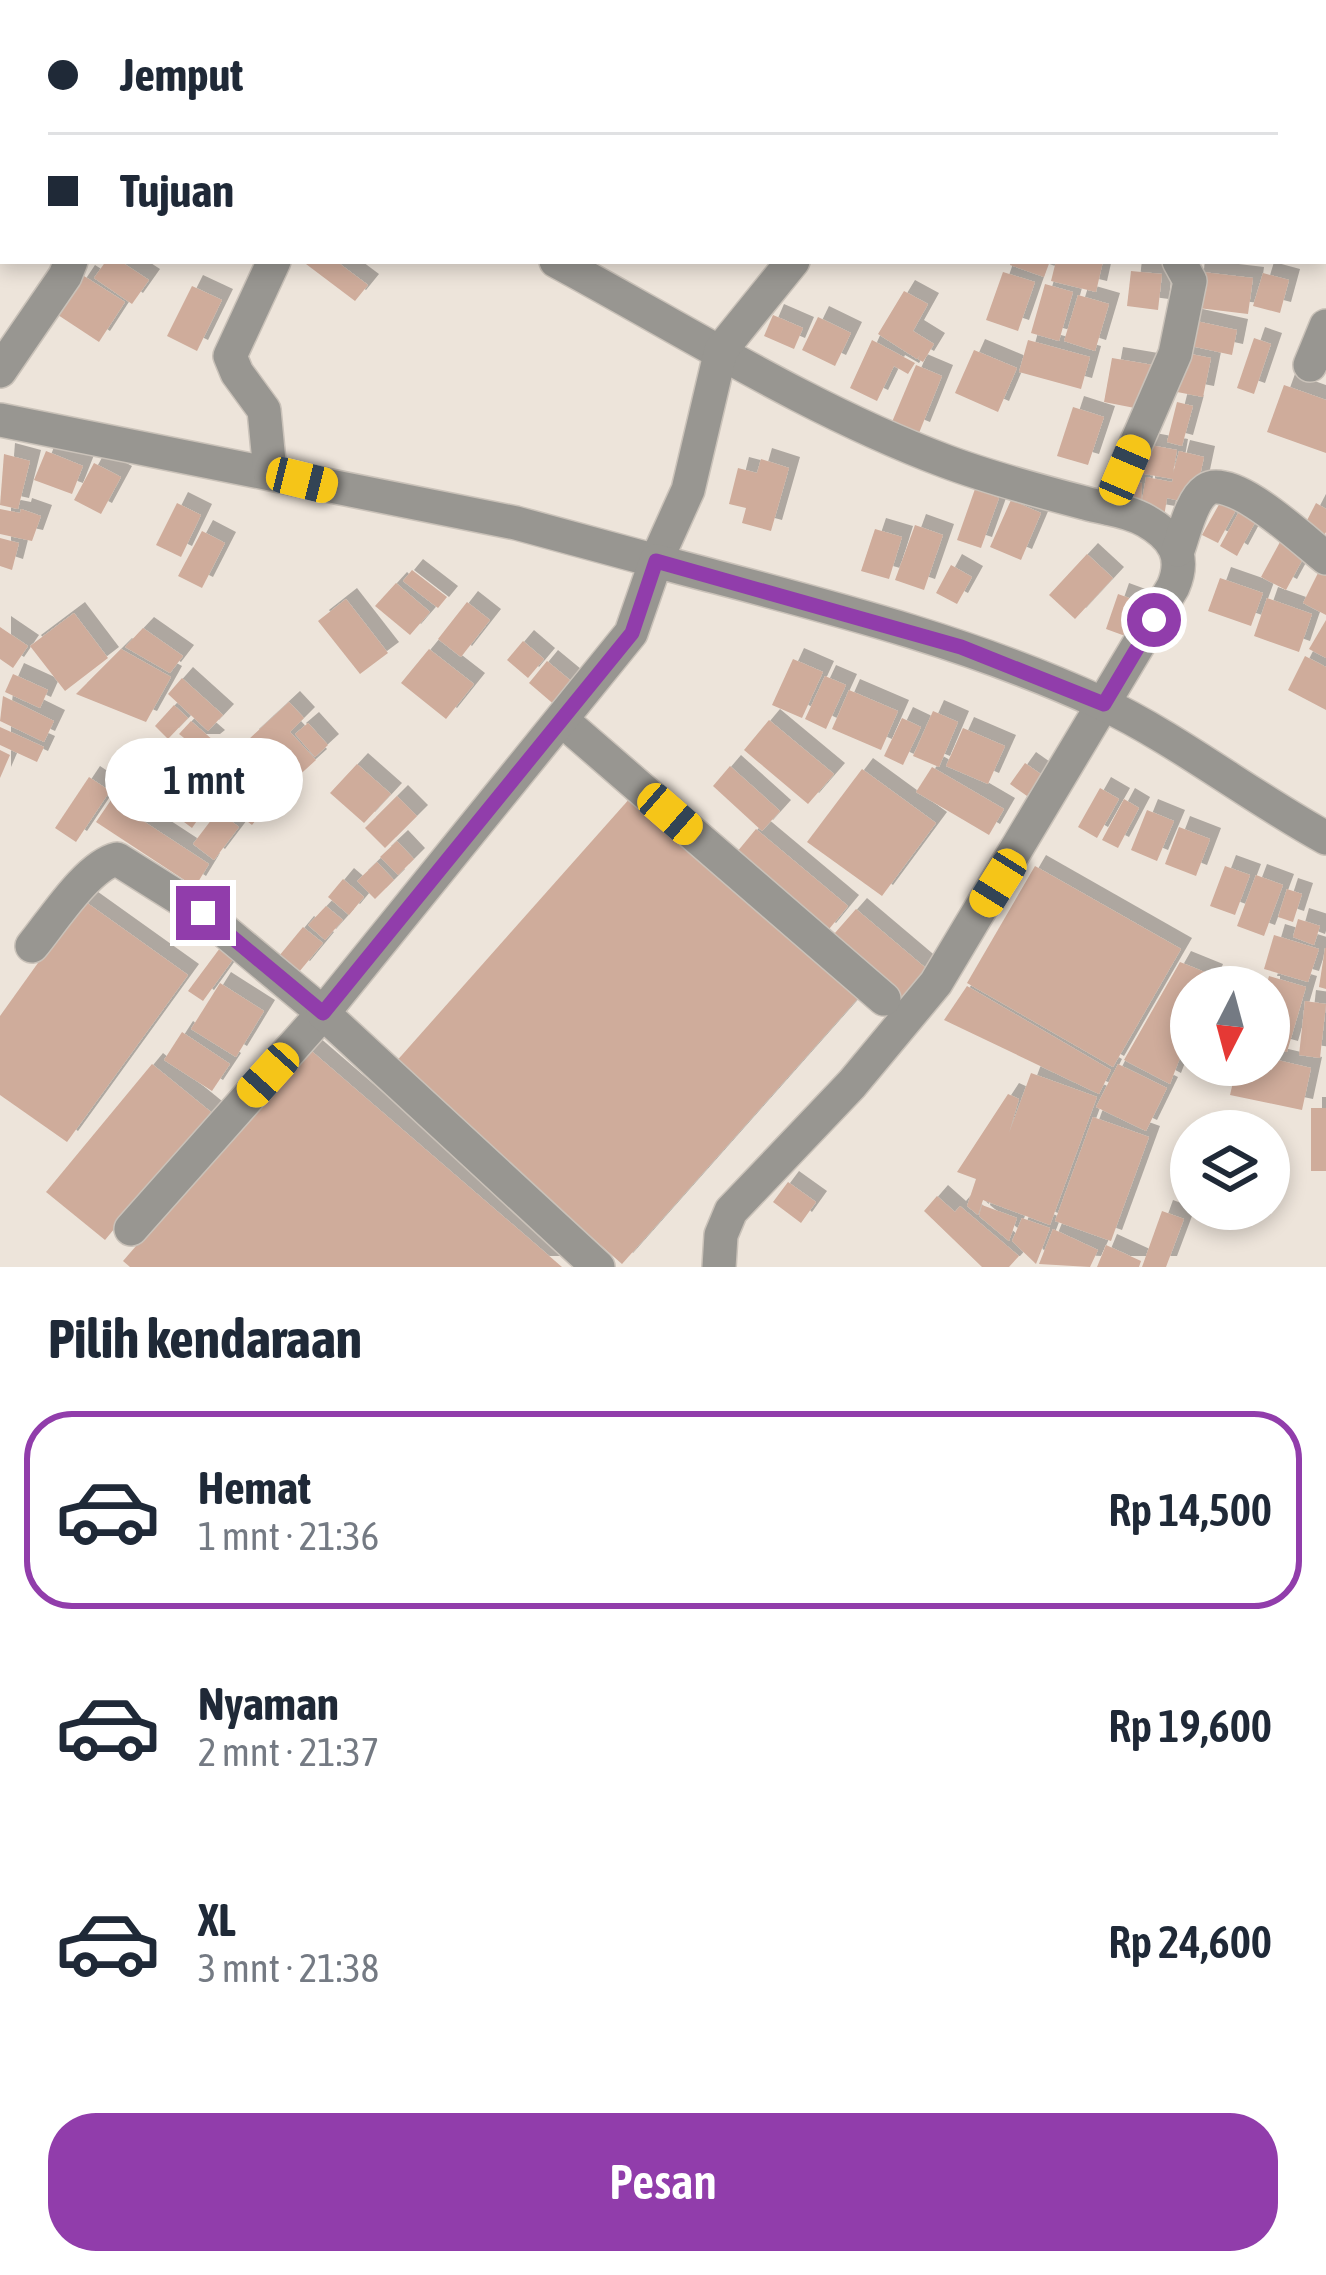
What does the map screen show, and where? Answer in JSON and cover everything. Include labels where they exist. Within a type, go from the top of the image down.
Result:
[{"type":"street","points":[[0,370],[69,264]]},
{"type":"street","points":[[269,472],[264,410],[230,356],[273,264]]},
{"type":"street","points":[[562,264],[791,392],[947,462],[1143,519],[1166,534],[1178,550]]},
{"type":"street","points":[[131,1229],[323,1013],[632,633],[656,561],[688,490],[721,350],[791,264]]},
{"type":"street","points":[[1108,508],[1175,354],[1190,281],[1182,264]]},
{"type":"street","points":[[1310,365],[1326,326]]},
{"type":"street","points":[[0,420],[516,523],[961,647],[1104,704],[1326,838]]},
{"type":"street","points":[[719,1267],[721,1235],[731,1211],[852,1084],[936,983],[1173,587],[1180,570],[1178,550],[1200,496],[1221,485],[1241,492],[1326,558]]},
{"type":"street","points":[[563,722],[884,999]]},
{"type":"street","points":[[32,946],[90,875],[117,860],[203,913],[323,1013],[598,1267]]},
{"type":"building","points":[[104,264],[125,264],[149,280],[132,304],[94,278]]},
{"type":"building","points":[[306,264],[340,264],[368,285],[355,301]]},
{"type":"building","points":[[1010,264],[1049,264],[1044,277]]},
{"type":"building","points":[[1055,264],[1102,264],[1096,292],[1051,281]]},
{"type":"building","points":[[1131,271],[1162,274],[1158,310],[1127,306]]},
{"type":"building","points":[[1194,271],[1253,278],[1248,314],[1190,307]]},
{"type":"building","points":[[1003,272],[1035,282],[1018,331],[986,320]]},
{"type":"building","points":[[1263,273],[1289,280],[1280,313],[1253,306]]},
{"type":"building","points":[[84,276],[125,302],[99,342],[58,315]]},
{"type":"building","points":[[1045,284],[1073,292],[1059,341],[1031,333]]},
{"type":"building","points":[[192,286],[222,300],[197,351],[167,336]]},
{"type":"building","points":[[904,291],[928,304],[913,331],[934,344],[923,362],[920,355],[917,359],[878,334]]},
{"type":"building","points":[[1078,295],[1109,304],[1095,351],[1064,341]]},
{"type":"building","points":[[773,315],[803,328],[794,349],[764,336]]},
{"type":"building","points":[[818,317],[851,333],[835,366],[802,350]]},
{"type":"building","points":[[1187,319],[1237,330],[1232,355],[1182,344]]},
{"type":"building","points":[[1254,338],[1271,344],[1254,394],[1237,388]]},
{"type":"building","points":[[872,340],[915,363],[908,374],[894,366],[877,401],[850,388]]},
{"type":"building","points":[[1028,340],[1090,357],[1081,389],[1019,372]]},
{"type":"building","points":[[974,350],[1017,368],[998,412],[955,393]]},
{"type":"building","points":[[1180,352],[1211,358],[1203,397],[1172,391]]},
{"type":"building","points":[[1112,358],[1153,365],[1145,410],[1104,402]]},
{"type":"building","points":[[916,365],[942,376],[919,433],[892,422]]},
{"type":"building","points":[[1284,385],[1326,400],[1326,453],[1267,432]]},
{"type":"building","points":[[1177,402],[1193,406],[1182,446],[1167,442]]},
{"type":"building","points":[[1073,407],[1104,417],[1088,465],[1057,456]]},
{"type":"building","points":[[1139,443],[1177,450],[1173,473],[1179,451],[1204,457],[1194,504],[1167,498],[1164,517],[1119,509],[1122,481],[1142,483],[1141,506],[1146,477],[1173,479],[1133,472]]},
{"type":"building","points":[[46,451],[83,466],[72,494],[34,480]]},
{"type":"building","points":[[4,454],[30,461],[18,509],[0,505]]},
{"type":"building","points":[[761,459],[789,468],[771,531],[742,523],[746,508],[729,504],[738,468],[757,473]]},
{"type":"building","points":[[94,463],[121,477],[101,514],[74,500]]},
{"type":"building","points":[[975,489],[999,498],[981,548],[957,540]]},
{"type":"building","points":[[1222,499],[1237,508],[1218,543],[1202,535]]},
{"type":"building","points":[[1011,500],[1041,513],[1021,560],[990,547]]},
{"type":"building","points":[[177,503],[201,515],[181,557],[156,545]]},
{"type":"building","points":[[1316,503],[1326,509],[1321,542],[1301,532]]},
{"type":"building","points":[[1241,508],[1258,517],[1237,556],[1220,546]]},
{"type":"building","points":[[0,509],[41,516],[32,541],[0,534]]},
{"type":"building","points":[[915,525],[943,535],[924,590],[895,580]]},
{"type":"building","points":[[875,529],[902,537],[889,579],[861,571]]},
{"type":"building","points":[[202,531],[225,543],[202,588],[178,576]]},
{"type":"building","points":[[0,538],[19,543],[12,570],[0,566]]},
{"type":"building","points":[[1280,542],[1305,555],[1286,590],[1261,577]]},
{"type":"building","points":[[1087,554],[1113,578],[1075,619],[1049,595]]},
{"type":"building","points":[[951,565],[972,577],[957,604],[936,593]]},
{"type":"building","points":[[1321,567],[1326,570],[1326,615],[1303,603]]},
{"type":"building","points":[[412,570],[447,597],[438,608],[403,581]]},
{"type":"building","points":[[1220,578],[1263,593],[1251,626],[1208,611]]},
{"type":"building","points":[[396,583],[430,612],[410,635],[375,606]]},
{"type":"building","points":[[1118,594],[1151,606],[1139,641],[1106,629]]},
{"type":"building","points":[[1267,598],[1312,614],[1299,652],[1254,636]]},
{"type":"building","points":[[346,599],[388,653],[360,674],[318,621]]},
{"type":"building","points":[[467,602],[490,620],[461,657],[438,639]]},
{"type":"building","points":[[74,613],[108,658],[65,691],[30,646]]},
{"type":"building","points":[[1326,620],[1326,658],[1309,649]]},
{"type":"building","points":[[0,627],[28,646],[13,668],[0,659]]},
{"type":"building","points":[[143,628],[183,656],[170,673],[125,647]]},
{"type":"building","points":[[523,641],[544,659],[528,678],[507,660]]},
{"type":"building","points":[[121,649],[171,677],[146,722],[76,694]]},
{"type":"building","points":[[429,649],[474,684],[446,719],[401,683]]},
{"type":"building","points":[[1305,656],[1326,667],[1326,710],[1288,690]]},
{"type":"building","points":[[793,659],[823,672],[802,718],[772,705]]},
{"type":"building","points":[[547,661],[576,685],[557,707],[529,683]]},
{"type":"building","points":[[13,674],[48,690],[40,708],[5,692]]},
{"type":"building","points":[[825,676],[846,685],[826,729],[805,719]]},
{"type":"building","points":[[182,678],[223,715],[208,731],[168,694]]},
{"type":"building","points":[[849,690],[898,711],[881,750],[832,729]]},
{"type":"building","points":[[3,696],[54,721],[44,742],[0,721]]},
{"type":"building","points":[[289,702],[304,718],[290,732],[316,760],[294,780],[268,752],[263,756],[248,740]]},
{"type":"building","points":[[174,705],[188,718],[168,739],[155,726]]},
{"type":"building","points":[[933,711],[958,722],[939,767],[913,756]]},
{"type":"building","points":[[902,718],[921,727],[903,765],[884,756]]},
{"type":"building","points":[[769,720],[834,774],[808,804],[744,750]]},
{"type":"building","points":[[191,721],[214,741],[193,745],[179,734]]},
{"type":"building","points":[[308,723],[328,745],[315,757],[295,734]]},
{"type":"building","points":[[0,727],[44,747],[37,762],[0,745]]},
{"type":"building","points":[[963,728],[1005,746],[988,784],[946,766]]},
{"type":"building","points":[[0,750],[10,755],[0,778]]},
{"type":"building","points":[[223,762],[272,800],[252,825],[203,787]]},
{"type":"building","points":[[1025,763],[1042,775],[1027,796],[1010,784]]},
{"type":"building","points":[[357,764],[391,794],[364,823],[330,793]]},
{"type":"building","points":[[730,766],[780,811],[762,831],[713,786]]},
{"type":"building","points":[[932,767],[1004,809],[989,835],[916,792]]},
{"type":"building","points":[[862,769],[936,823],[882,896],[807,842]]},
{"type":"building","points":[[170,773],[210,802],[192,828],[152,798]]},
{"type":"building","points":[[89,777],[110,791],[76,842],[55,828]]},
{"type":"building","points":[[1100,788],[1119,799],[1097,838],[1078,827]]},
{"type":"building","points":[[397,796],[417,816],[385,848],[365,828]]},
{"type":"building","points":[[631,797],[859,997],[622,1264],[394,1064]]},
{"type":"building","points":[[1124,799],[1139,808],[1118,848],[1102,840]]},
{"type":"building","points":[[111,800],[209,864],[195,887],[96,822]]},
{"type":"building","points":[[1147,810],[1174,821],[1157,861],[1131,850]]},
{"type":"building","points":[[218,811],[239,827],[214,860],[193,844]]},
{"type":"building","points":[[1179,827],[1210,839],[1196,876],[1165,864]]},
{"type":"building","points":[[756,829],[848,906],[825,934],[732,858]]},
{"type":"building","points":[[397,841],[414,859],[398,875],[380,857]]},
{"type":"building","points":[[377,862],[394,880],[375,899],[357,881]]},
{"type":"building","points":[[1035,866],[1181,949],[1113,1067],[967,983]]},
{"type":"building","points":[[1225,866],[1250,875],[1235,915],[1210,906]]},
{"type":"building","points":[[1256,875],[1283,885],[1264,936],[1237,926]]},
{"type":"building","points":[[343,879],[364,897],[349,915],[328,897]]},
{"type":"building","points":[[1287,889],[1302,894],[1293,922],[1278,917]]},
{"type":"building","points":[[83,900],[188,975],[67,1142],[0,1095],[0,1016]]},
{"type":"building","points":[[326,906],[343,920],[325,940],[308,925]]},
{"type":"building","points":[[856,909],[934,975],[906,1008],[827,942]]},
{"type":"building","points":[[1298,919],[1320,926],[1314,945],[1293,937]]},
{"type":"building","points":[[303,927],[323,943],[299,972],[279,956]]},
{"type":"building","points":[[1274,935],[1319,949],[1308,982],[1290,977],[1290,966],[1265,966]]},
{"type":"building","points":[[220,948],[234,958],[203,1001],[188,991]]},
{"type":"building","points":[[1326,948],[1326,989],[1319,987]]},
{"type":"building","points":[[1170,980],[1170,1084],[1124,1060]]},
{"type":"building","points":[[1290,982],[1306,987],[1290,1042]]},
{"type":"building","points":[[220,983],[264,1011],[236,1057],[191,1029]]},
{"type":"building","points":[[967,986],[1111,1070],[1099,1094],[944,1020]]},
{"type":"building","points":[[1305,1001],[1326,1004],[1320,1058],[1299,1055]]},
{"type":"building","points":[[182,1032],[230,1064],[212,1091],[164,1060]]},
{"type":"building","points":[[308,1048],[562,1267],[130,1267],[123,1261]]},
{"type":"building","points":[[1290,1063],[1311,1068],[1302,1110],[1230,1095],[1232,1086],[1290,1086]]},
{"type":"building","points":[[152,1064],[211,1112],[105,1240],[46,1192]]},
{"type":"building","points":[[1118,1064],[1167,1088],[1146,1131],[1096,1107]]},
{"type":"building","points":[[1031,1073],[1097,1097],[1050,1225],[983,1200],[978,1215],[967,1206],[976,1179],[957,1172],[1008,1094],[1019,1099],[1009,1133]]},
{"type":"building","points":[[1311,1108],[1326,1108],[1326,1171],[1311,1171]]},
{"type":"building","points":[[1093,1117],[1149,1137],[1111,1241],[1055,1221]]},
{"type":"building","points":[[788,1182],[816,1202],[801,1223],[773,1202]]},
{"type":"building","points":[[937,1196],[955,1212],[960,1206],[1019,1256],[1009,1267],[982,1267],[924,1211]]},
{"type":"building","points":[[982,1205],[1017,1218],[1009,1241],[979,1216]]},
{"type":"building","points":[[1162,1211],[1170,1214],[1170,1230],[1180,1230],[1166,1267],[1142,1267]]},
{"type":"building","points":[[1022,1218],[1050,1228],[1036,1264],[1012,1241]]},
{"type":"building","points":[[1053,1229],[1098,1250],[1090,1267],[1039,1264]]},
{"type":"building","points":[[1106,1245],[1141,1261],[1139,1267],[1097,1267]]},
{"type":"route","points":[[203,913],[323,1013],[632,633],[656,561],[961,647],[1104,704],[1154,620]]}]
